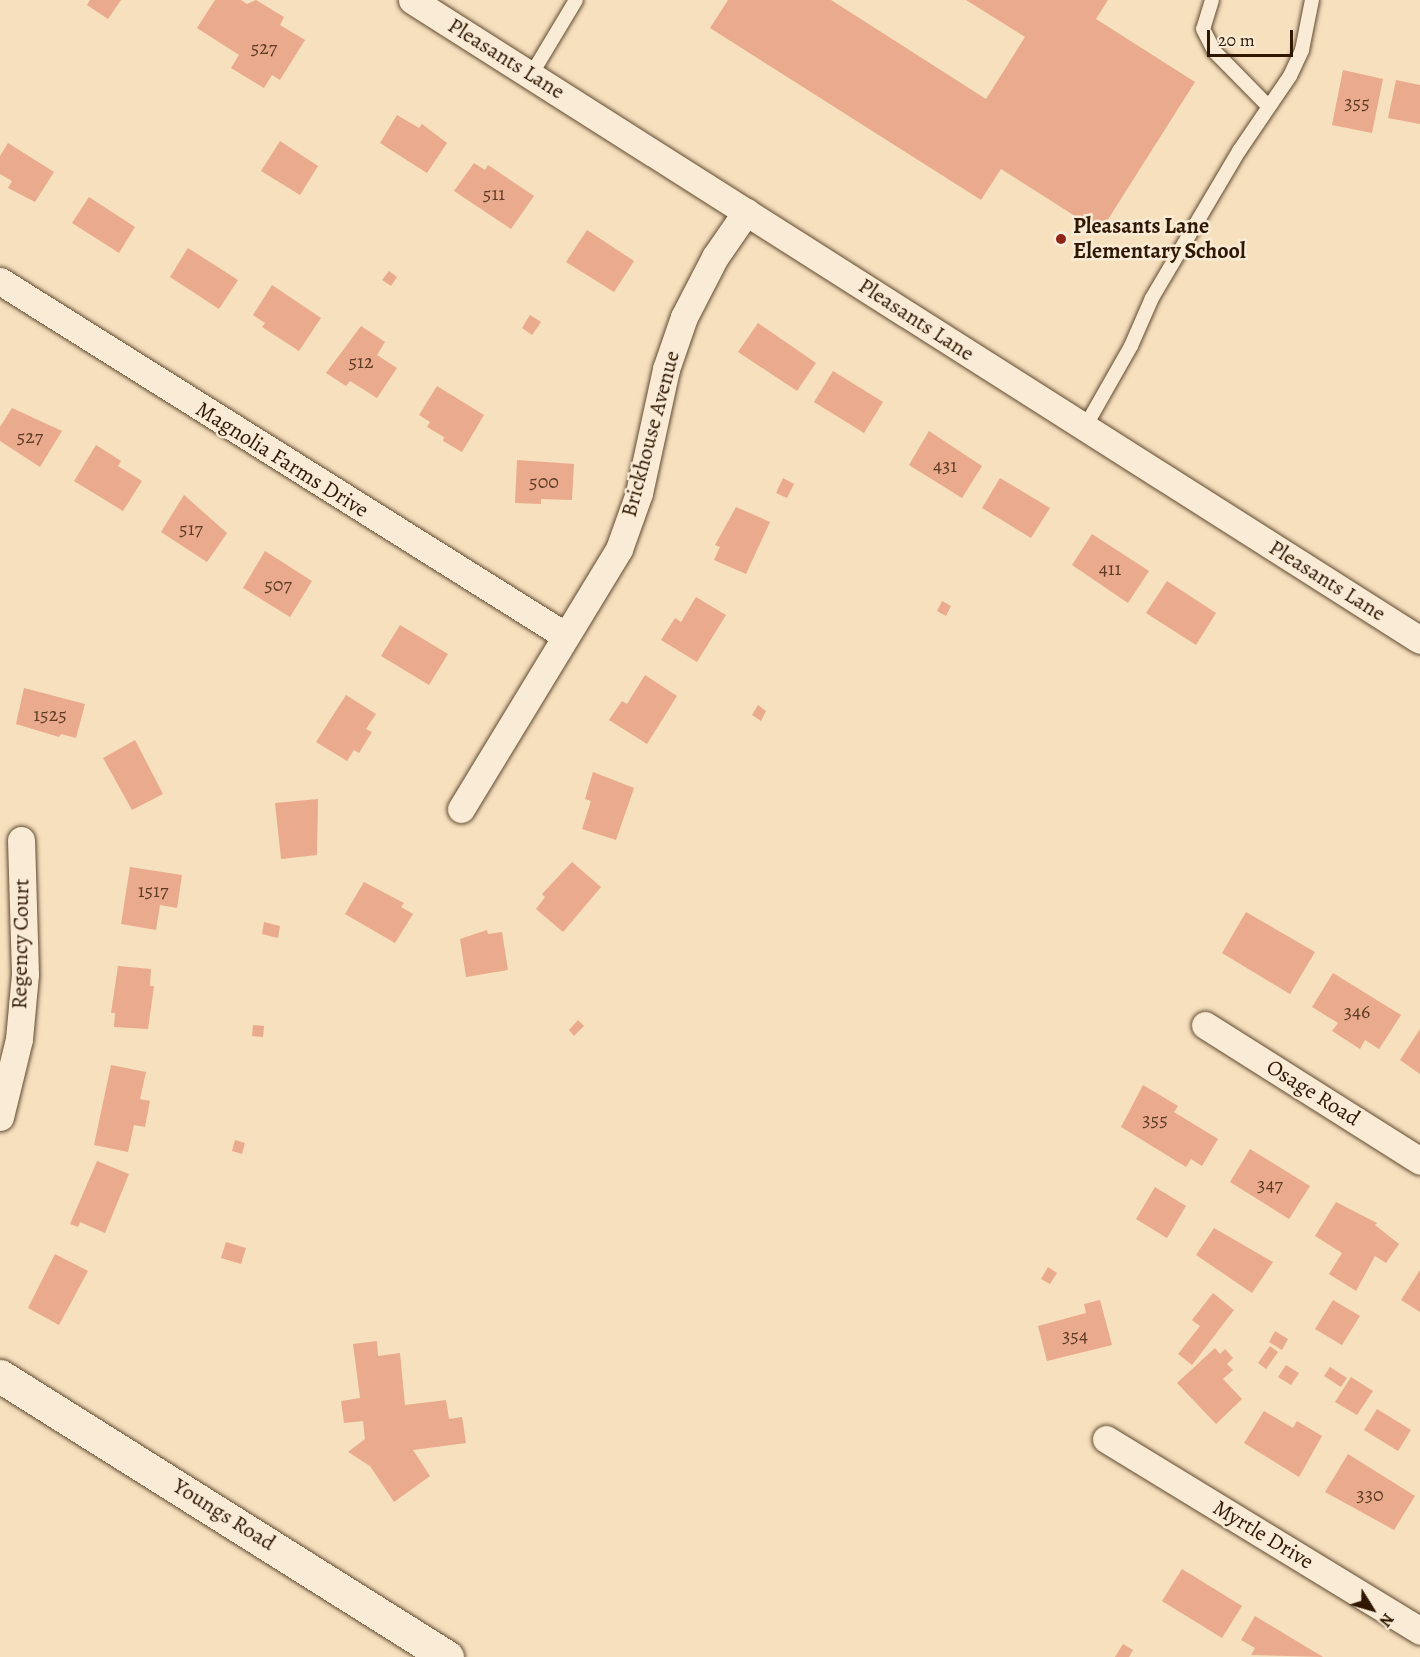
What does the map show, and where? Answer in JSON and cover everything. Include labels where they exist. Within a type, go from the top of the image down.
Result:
[{"type":"street","name":"Pleasants Lane","points":[[412,0],[1420,640]]},
{"type":"street","name":"Brickhouse Avenue","points":[[461,809],[595,592],[623,538],[639,493],[666,369],[684,317],[715,257],[746,212]]},
{"type":"street","name":"Magnolia Farms Drive","points":[[0,281],[566,636]]},
{"type":"street","name":"Regency Court","points":[[0,1117],[19,1039],[26,974],[21,840]]},
{"type":"street","name":"Osage Road","points":[[1205,1025],[1420,1161]]},
{"type":"street","name":"Youngs Road","points":[[0,1376],[447,1657]]},
{"type":"street","name":"Myrtle Drive","points":[[1106,1439],[1420,1631]]},
{"type":"lane","points":[[531,75],[576,0]]},
{"type":"lane","points":[[1212,0],[1203,29],[1214,51],[1269,107]]},
{"type":"lane","points":[[1085,427],[1131,346],[1152,298],[1302,50],[1312,0]]},
{"type":"building","points":[[90,0],[121,0],[108,19],[87,5]]},
{"type":"building","points":[[215,0],[241,0],[247,4],[256,0],[284,17],[280,25],[305,40],[280,80],[272,75],[264,88],[231,68],[239,55],[197,28]]},
{"type":"building","points":[[728,0],[831,0],[986,99],[1025,37],[966,0],[1108,0],[1096,19],[1195,82],[1100,232],[1001,169],[981,200],[710,28]]},
{"type":"building","points":[[1343,70],[1383,79],[1372,133],[1332,125]]},
{"type":"building","points":[[1396,80],[1420,85],[1420,124],[1388,118]]},
{"type":"building","points":[[397,115],[419,128],[422,124],[447,143],[427,173],[380,143]]},
{"type":"building","points":[[280,141],[318,166],[300,195],[261,171]]},
{"type":"building","points":[[8,143],[54,172],[35,202],[8,188],[12,181],[0,174],[0,156]]},
{"type":"building","points":[[474,163],[485,170],[488,165],[534,196],[511,229],[454,191]]},
{"type":"building","points":[[89,197],[135,227],[119,253],[72,223]]},
{"type":"building","points":[[587,230],[634,261],[614,292],[566,262]]},
{"type":"building","points":[[188,248],[238,280],[219,309],[170,277]]},
{"type":"building","points":[[389,271],[397,277],[391,286],[382,280]]},
{"type":"building","points":[[272,285],[321,318],[299,351],[262,327],[265,323],[253,315]]},
{"type":"building","points":[[530,315],[541,322],[532,335],[522,328]]},
{"type":"building","points":[[758,323],[816,363],[797,391],[738,352]]},
{"type":"building","points":[[361,326],[385,342],[377,355],[397,368],[377,398],[350,381],[346,386],[326,373]]},
{"type":"building","points":[[833,371],[883,402],[864,433],[814,402]]},
{"type":"building","points":[[437,386],[484,415],[462,452],[443,441],[444,437],[427,427],[430,422],[419,415]]},
{"type":"building","points":[[12,408],[62,431],[40,467],[0,441],[0,427]]},
{"type":"building","points":[[929,431],[982,466],[962,498],[909,465]]},
{"type":"building","points":[[96,445],[121,461],[118,466],[142,481],[123,511],[74,481]]},
{"type":"building","points":[[517,460],[574,464],[572,500],[541,499],[541,504],[515,503]]},
{"type":"building","points":[[783,478],[794,484],[787,498],[776,493]]},
{"type":"building","points":[[1000,478],[1050,508],[1031,538],[982,508]]},
{"type":"building","points":[[184,495],[227,533],[207,562],[161,532]]},
{"type":"building","points":[[736,507],[770,522],[746,574],[714,560],[720,547],[715,545]]},
{"type":"building","points":[[1092,534],[1149,571],[1128,603],[1072,565]]},
{"type":"building","points":[[265,551],[312,581],[290,617],[243,588]]},
{"type":"building","points":[[1167,581],[1216,613],[1196,645],[1146,613]]},
{"type":"building","points":[[696,597],[726,615],[697,662],[661,640],[675,618],[681,622]]},
{"type":"building","points":[[942,601],[951,606],[946,616],[937,611]]},
{"type":"building","points":[[400,625],[448,654],[429,685],[381,656]]},
{"type":"building","points":[[645,675],[677,696],[647,744],[609,720],[622,701],[627,704]]},
{"type":"building","points":[[24,688],[85,704],[76,738],[61,734],[59,737],[16,724]]},
{"type":"building","points":[[346,695],[376,714],[366,729],[372,732],[359,753],[354,750],[347,761],[316,742]]},
{"type":"building","points":[[758,705],[766,711],[761,721],[752,715]]},
{"type":"building","points":[[135,740],[163,794],[132,810],[103,758]]},
{"type":"building","points":[[593,772],[634,788],[616,840],[582,829],[591,801],[585,799]]},
{"type":"building","points":[[318,799],[317,855],[281,859],[275,803]]},
{"type":"building","points":[[572,862],[601,887],[563,932],[536,909],[545,897],[542,894]]},
{"type":"building","points":[[130,867],[182,875],[177,908],[160,905],[156,930],[121,924]]},
{"type":"building","points":[[364,882],[404,903],[401,907],[413,914],[395,943],[345,914]]},
{"type":"building","points":[[1246,912],[1315,952],[1290,994],[1222,953]]},
{"type":"building","points":[[264,922],[280,926],[278,938],[262,934]]},
{"type":"building","points":[[487,930],[488,934],[502,932],[508,970],[466,977],[460,939]]},
{"type":"building","points":[[118,966],[151,969],[150,986],[154,986],[148,1029],[114,1027],[115,1013],[111,1013]]},
{"type":"building","points":[[1333,973],[1401,1015],[1379,1049],[1365,1040],[1360,1049],[1332,1031],[1338,1023],[1312,1007]]},
{"type":"building","points":[[578,1020],[584,1026],[574,1036],[569,1030]]},
{"type":"building","points":[[253,1025],[264,1026],[263,1037],[252,1036]]},
{"type":"building","points":[[1420,1029],[1420,1074],[1400,1060]]},
{"type":"building","points":[[111,1065],[146,1072],[140,1099],[150,1101],[145,1127],[134,1125],[128,1152],[94,1145]]},
{"type":"building","points":[[1143,1085],[1178,1106],[1174,1112],[1218,1139],[1202,1166],[1191,1159],[1186,1167],[1121,1127]]},
{"type":"building","points":[[235,1140],[245,1143],[242,1154],[232,1151]]},
{"type":"building","points":[[1250,1149],[1310,1186],[1289,1219],[1230,1182]]},
{"type":"building","points":[[97,1161],[129,1174],[105,1233],[80,1222],[78,1227],[70,1224]]},
{"type":"building","points":[[1155,1187],[1186,1206],[1167,1238],[1136,1219]]},
{"type":"building","points":[[1336,1202],[1377,1223],[1375,1225],[1399,1244],[1386,1263],[1375,1256],[1356,1291],[1329,1274],[1342,1253],[1315,1236]]},
{"type":"building","points":[[1214,1228],[1273,1262],[1252,1293],[1196,1255]]},
{"type":"building","points":[[226,1242],[246,1248],[241,1264],[221,1258]]},
{"type":"building","points":[[55,1254],[88,1271],[59,1325],[28,1308]]},
{"type":"building","points":[[1048,1267],[1057,1273],[1050,1284],[1041,1279]]},
{"type":"building","points":[[1420,1270],[1420,1312],[1401,1300]]},
{"type":"building","points":[[1213,1293],[1234,1310],[1192,1365],[1178,1354],[1200,1326],[1192,1320]]},
{"type":"building","points":[[1100,1300],[1112,1345],[1047,1361],[1038,1326],[1086,1313],[1084,1304]]},
{"type":"building","points":[[1333,1300],[1360,1316],[1342,1345],[1315,1329]]},
{"type":"building","points":[[1275,1331],[1288,1339],[1282,1350],[1269,1342]]},
{"type":"building","points":[[377,1341],[378,1356],[400,1353],[405,1405],[446,1400],[449,1419],[462,1417],[466,1443],[413,1450],[430,1476],[394,1502],[370,1466],[348,1452],[365,1439],[363,1421],[344,1423],[341,1401],[360,1398],[353,1344]]},
{"type":"building","points":[[1270,1346],[1278,1352],[1266,1369],[1258,1363]]},
{"type":"building","points":[[1215,1348],[1220,1354],[1225,1349],[1233,1358],[1227,1364],[1233,1370],[1223,1379],[1242,1399],[1216,1424],[1177,1383]]},
{"type":"building","points":[[1286,1365],[1299,1373],[1291,1385],[1278,1377]]},
{"type":"building","points":[[1330,1367],[1347,1378],[1341,1387],[1324,1376]]},
{"type":"building","points":[[1351,1377],[1373,1391],[1357,1415],[1335,1402]]},
{"type":"building","points":[[1377,1409],[1411,1430],[1398,1451],[1364,1430]]},
{"type":"building","points":[[1264,1411],[1293,1428],[1297,1421],[1322,1436],[1299,1477],[1244,1443]]},
{"type":"building","points":[[1348,1454],[1415,1496],[1394,1530],[1325,1492]]},
{"type":"building","points":[[1182,1569],[1242,1606],[1222,1638],[1162,1601]]},
{"type":"building","points":[[1255,1616],[1323,1657],[1251,1655],[1255,1648],[1241,1640]]},
{"type":"building","points":[[1123,1644],[1133,1650],[1129,1657],[1115,1657]]},
{"type":"place","name":"Pleasants Lane Elementary School","points":[[1061,239]]}]
